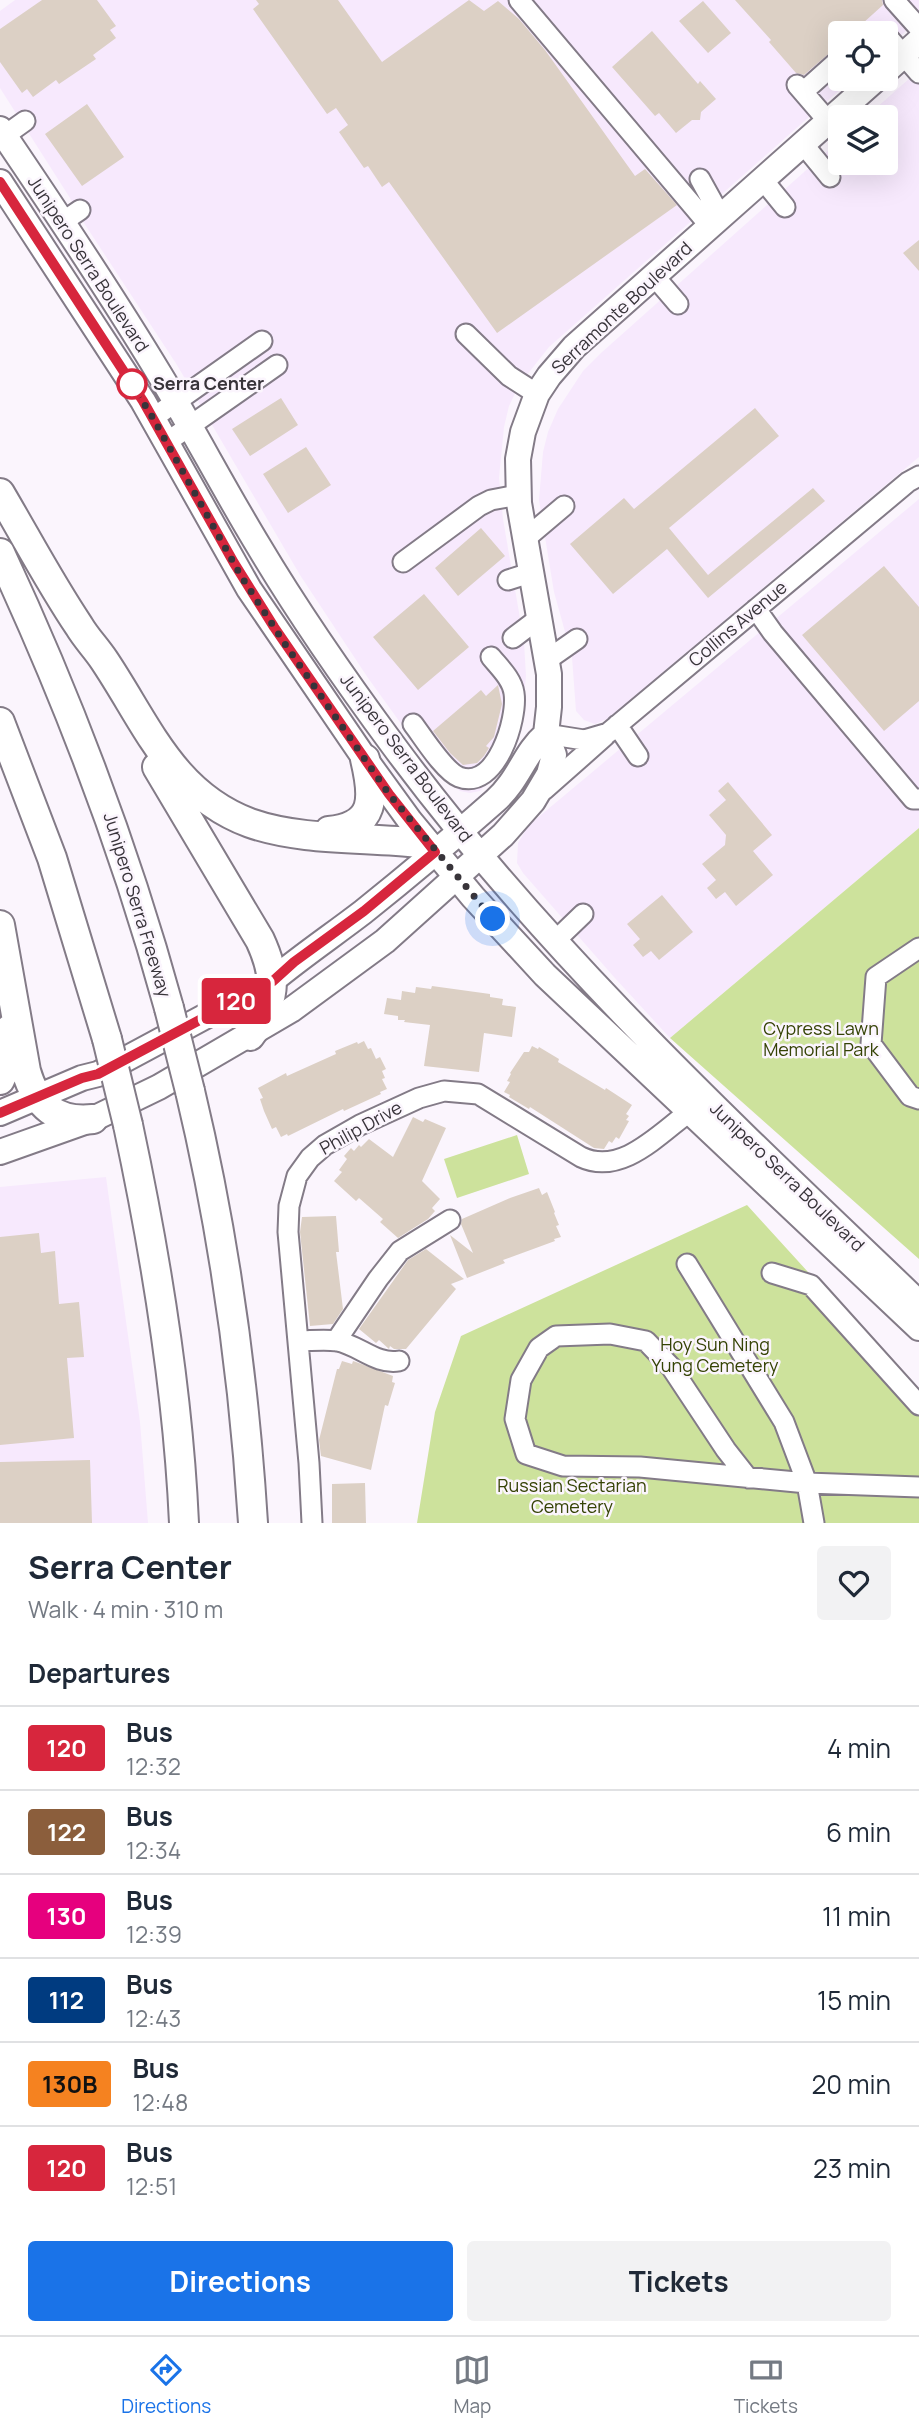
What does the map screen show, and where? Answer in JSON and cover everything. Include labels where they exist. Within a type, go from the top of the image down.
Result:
[{"type":"highway","points":[[0,493],[79,626],[97,664],[260,940],[273,981],[267,1011],[250,1036]]},
{"type":"highway","name":"Junipero Serra Freeway","points":[[0,553],[48,659],[96,777],[136,894],[169,1008],[214,1206],[232,1314],[253,1523]]},
{"type":"highway","points":[[79,626],[104,659],[162,755],[188,784],[212,804],[238,818],[265,827],[290,832],[418,844],[435,852]]},
{"type":"highway","points":[[0,722],[56,869],[107,1039],[128,1125],[161,1300],[176,1421],[184,1523]]},
{"type":"highway","points":[[290,832],[337,831],[362,819],[369,809],[371,797],[365,760]]},
{"type":"highway","points":[[0,925],[26,1071],[37,1098],[54,1113],[66,1118],[93,1119]]},
{"type":"highway","points":[[0,1080],[5,1071],[10,1045],[11,988]]},
{"type":"main road","name":"Serramonte Boulevard","points":[[846,105],[862,91]]},
{"type":"main road","name":"Serramonte Boulevard","points":[[0,1152],[93,1119],[159,1087],[250,1036],[338,977],[385,941],[513,826],[533,801],[554,761],[553,750],[546,734],[550,699],[547,660],[538,619],[519,577],[525,539],[518,495],[520,446],[537,394],[569,352],[828,121]]},
{"type":"main road","name":"Junipero Serra Boulevard","points":[[2,135],[71,217],[176,402],[266,541],[325,649],[404,731],[460,831],[625,1017],[919,1303]]},
{"type":"main road","name":"Junipero Serra Boulevard","points":[[0,182],[153,418],[249,589],[365,760],[435,852],[545,975],[919,1328]]},
{"type":"main road","points":[[0,1113],[122,1063],[273,981],[294,962],[364,911],[460,831],[509,786],[520,772],[532,747],[546,734]]},
{"type":"street","points":[[519,0],[716,221]]},
{"type":"street","points":[[894,0],[919,28]]},
{"type":"street","points":[[828,68],[800,89],[828,121]]},
{"type":"street","points":[[2,135],[25,121]]},
{"type":"street","points":[[803,144],[830,177]]},
{"type":"street","points":[[700,179],[716,221]]},
{"type":"street","points":[[762,180],[785,208]]},
{"type":"street","points":[[654,276],[678,304]]},
{"type":"street","points":[[466,334],[509,376],[537,394]]},
{"type":"street","points":[[153,418],[262,341]]},
{"type":"street","points":[[167,442],[277,365]]},
{"type":"street","name":"Collins Avenue","points":[[533,801],[613,729],[755,609],[915,484]]},
{"type":"street","points":[[403,562],[479,506],[491,500],[518,495]]},
{"type":"street","points":[[525,539],[564,506]]},
{"type":"street","points":[[755,609],[913,799],[919,799]]},
{"type":"street","points":[[513,638],[538,619]]},
{"type":"street","points":[[547,660],[577,639]]},
{"type":"street","points":[[404,731],[460,777],[470,778],[493,766],[510,732],[514,696],[508,677],[491,657]]},
{"type":"street","points":[[546,734],[584,740],[613,729],[638,756]]},
{"type":"street","points":[[556,940],[583,914]]},
{"type":"street","points":[[919,948],[876,977],[871,1044],[910,1096],[919,1099]]},
{"type":"street","name":"Philip Drive","points":[[312,1523],[288,1232],[289,1206],[297,1177],[310,1158],[326,1144],[360,1125],[419,1098],[444,1091],[478,1094],[581,1157],[596,1162],[610,1162],[625,1157],[689,1112]]},
{"type":"street","points":[[336,1341],[400,1251],[450,1220]]},
{"type":"street","points":[[687,1264],[784,1422],[807,1483],[814,1523]]},
{"type":"street","points":[[772,1273],[811,1285],[919,1405]]},
{"type":"street","points":[[748,1478],[726,1450],[671,1367],[646,1341],[610,1334],[556,1336],[539,1348],[521,1380],[515,1419],[526,1454],[563,1466],[640,1467],[748,1478],[807,1483],[919,1487]]},
{"type":"street","points":[[298,1342],[336,1341],[359,1348],[388,1363],[399,1361]]},
{"type":"shaded area","name":"Serra Center","points":[[15,0],[919,0],[919,19],[898,38],[898,21],[828,21],[828,91],[838,91],[549,347],[519,385],[509,406],[504,427],[499,478],[503,519],[524,642],[526,676],[523,707],[502,767],[480,791],[470,793],[460,791],[445,779],[423,754],[368,678],[300,575],[177,365],[0,88],[0,11]]},
{"type":"shaded area","points":[[919,70],[919,457],[607,719],[595,724],[584,720],[576,711],[572,657],[554,592],[539,500],[543,452],[558,409],[583,371],[601,353],[828,151],[828,175],[898,175],[898,105],[880,105]]},
{"type":"shaded area","points":[[919,499],[919,828],[670,1038],[523,873],[517,863],[518,843],[529,825]]},
{"type":"shaded area","points":[[106,1177],[140,1422],[148,1523],[0,1523],[0,1187]]},
{"type":"green space","name":"Cypress Lawn Memorial Park","points":[[919,828],[919,1259],[670,1038]]},
{"type":"green space","points":[[517,1135],[529,1174],[457,1198],[444,1159]]},
{"type":"green space","name":"Hoy Sun Ning Yung Cemetery","points":[[747,1205],[919,1394],[919,1523],[417,1523],[435,1412],[461,1336]]},
{"type":"building","points":[[42,0],[97,0],[116,26],[110,30],[116,38],[93,55],[96,59],[59,84],[56,80],[33,97],[27,89],[22,93],[0,62],[0,29]]},
{"type":"building","points":[[256,0],[338,0],[382,62],[469,0],[484,11],[498,1],[519,19],[545,50],[635,176],[645,169],[677,205],[497,333],[389,182],[382,187],[368,166],[364,168],[339,132],[348,125],[336,108],[327,114],[253,9],[259,4]]},
{"type":"building","points":[[735,0],[882,0],[883,5],[865,21],[828,21],[828,54],[804,75],[796,73],[769,42],[771,40]]},
{"type":"building","points":[[703,1],[731,33],[708,53],[679,21]]},
{"type":"building","points":[[652,31],[698,84],[700,81],[716,99],[701,112],[700,120],[692,120],[676,133],[659,113],[655,116],[612,67]]},
{"type":"building","points":[[87,104],[124,157],[82,186],[45,134]]},
{"type":"building","points":[[919,240],[919,271],[903,253]]},
{"type":"building","points":[[281,398],[298,425],[250,456],[232,429]]},
{"type":"building","points":[[755,408],[779,436],[669,528],[708,575],[813,488],[825,501],[708,598],[667,549],[613,594],[570,544],[624,498],[634,509]]},
{"type":"building","points":[[306,447],[331,485],[288,513],[263,474]]},
{"type":"building","points":[[481,528],[505,556],[458,596],[435,568]]},
{"type":"building","points":[[884,566],[919,607],[919,701],[884,731],[802,635]]},
{"type":"building","points":[[424,594],[469,647],[418,690],[373,637]]},
{"type":"building","points":[[498,685],[502,704],[494,737],[477,763],[463,765],[433,731],[481,690],[486,696]]},
{"type":"building","points":[[728,782],[772,835],[753,851],[773,875],[736,906],[725,892],[716,899],[707,888],[716,880],[702,864],[725,845],[726,835],[709,815],[726,800],[718,791]]},
{"type":"building","points":[[662,895],[693,932],[659,960],[651,951],[643,957],[633,945],[640,939],[627,924]]},
{"type":"building","points":[[432,986],[490,994],[490,997],[503,999],[502,1005],[516,1007],[512,1037],[484,1033],[479,1072],[424,1066],[430,1025],[404,1022],[405,1020],[398,1020],[398,1016],[384,1014],[387,998],[401,1000],[402,991],[415,993],[416,987],[431,989]]},
{"type":"building","points":[[364,1041],[376,1059],[380,1057],[386,1069],[382,1071],[385,1078],[382,1079],[387,1089],[288,1136],[287,1134],[281,1137],[276,1127],[272,1129],[258,1088],[286,1073],[287,1076],[336,1054],[335,1051]]},
{"type":"building","points":[[532,1046],[538,1049],[539,1047],[559,1059],[558,1062],[632,1105],[626,1114],[629,1116],[626,1120],[629,1121],[619,1139],[616,1137],[612,1143],[609,1141],[604,1149],[594,1148],[504,1092],[510,1082],[507,1081],[510,1073],[524,1052],[529,1052]]},
{"type":"building","points":[[413,1117],[446,1128],[422,1181],[440,1199],[432,1208],[435,1211],[428,1219],[398,1238],[380,1222],[383,1219],[359,1198],[356,1201],[334,1181],[342,1172],[339,1170],[347,1159],[344,1156],[351,1148],[354,1151],[369,1139],[393,1157]]},
{"type":"building","points":[[539,1188],[542,1195],[547,1192],[561,1237],[503,1260],[505,1263],[467,1278],[450,1235],[473,1253],[461,1224],[462,1219]]},
{"type":"building","points":[[336,1216],[339,1252],[336,1252],[343,1309],[333,1324],[310,1326],[300,1232],[302,1217]]},
{"type":"building","points":[[39,1233],[41,1253],[55,1251],[59,1304],[79,1302],[84,1357],[67,1358],[74,1438],[0,1445],[0,1237]]},
{"type":"building","points":[[426,1249],[464,1279],[451,1284],[456,1289],[406,1349],[394,1349],[390,1346],[389,1349],[379,1340],[376,1343],[359,1329],[408,1260]]},
{"type":"building","points":[[342,1361],[352,1364],[353,1361],[393,1376],[392,1382],[395,1383],[388,1406],[385,1405],[371,1470],[321,1456],[319,1440],[337,1369]]},
{"type":"building","points":[[90,1460],[92,1523],[0,1523],[0,1462]]},
{"type":"building","points":[[365,1483],[366,1523],[332,1523],[332,1484]]},
{"type":"bus line","name":"120","points":[[0,182],[135,387],[249,589],[389,794],[435,852],[273,981],[144,1052],[98,1074],[82,1078],[0,1113]]},
{"type":"place","name":"Serra Center","points":[[132,384]]},
{"type":"route","points":[[132,384],[241,576],[287,647],[389,794],[493,919]]},
{"type":"park label","name":"Russian Sectarian Cemetery","points":[[572,1496]]}]
